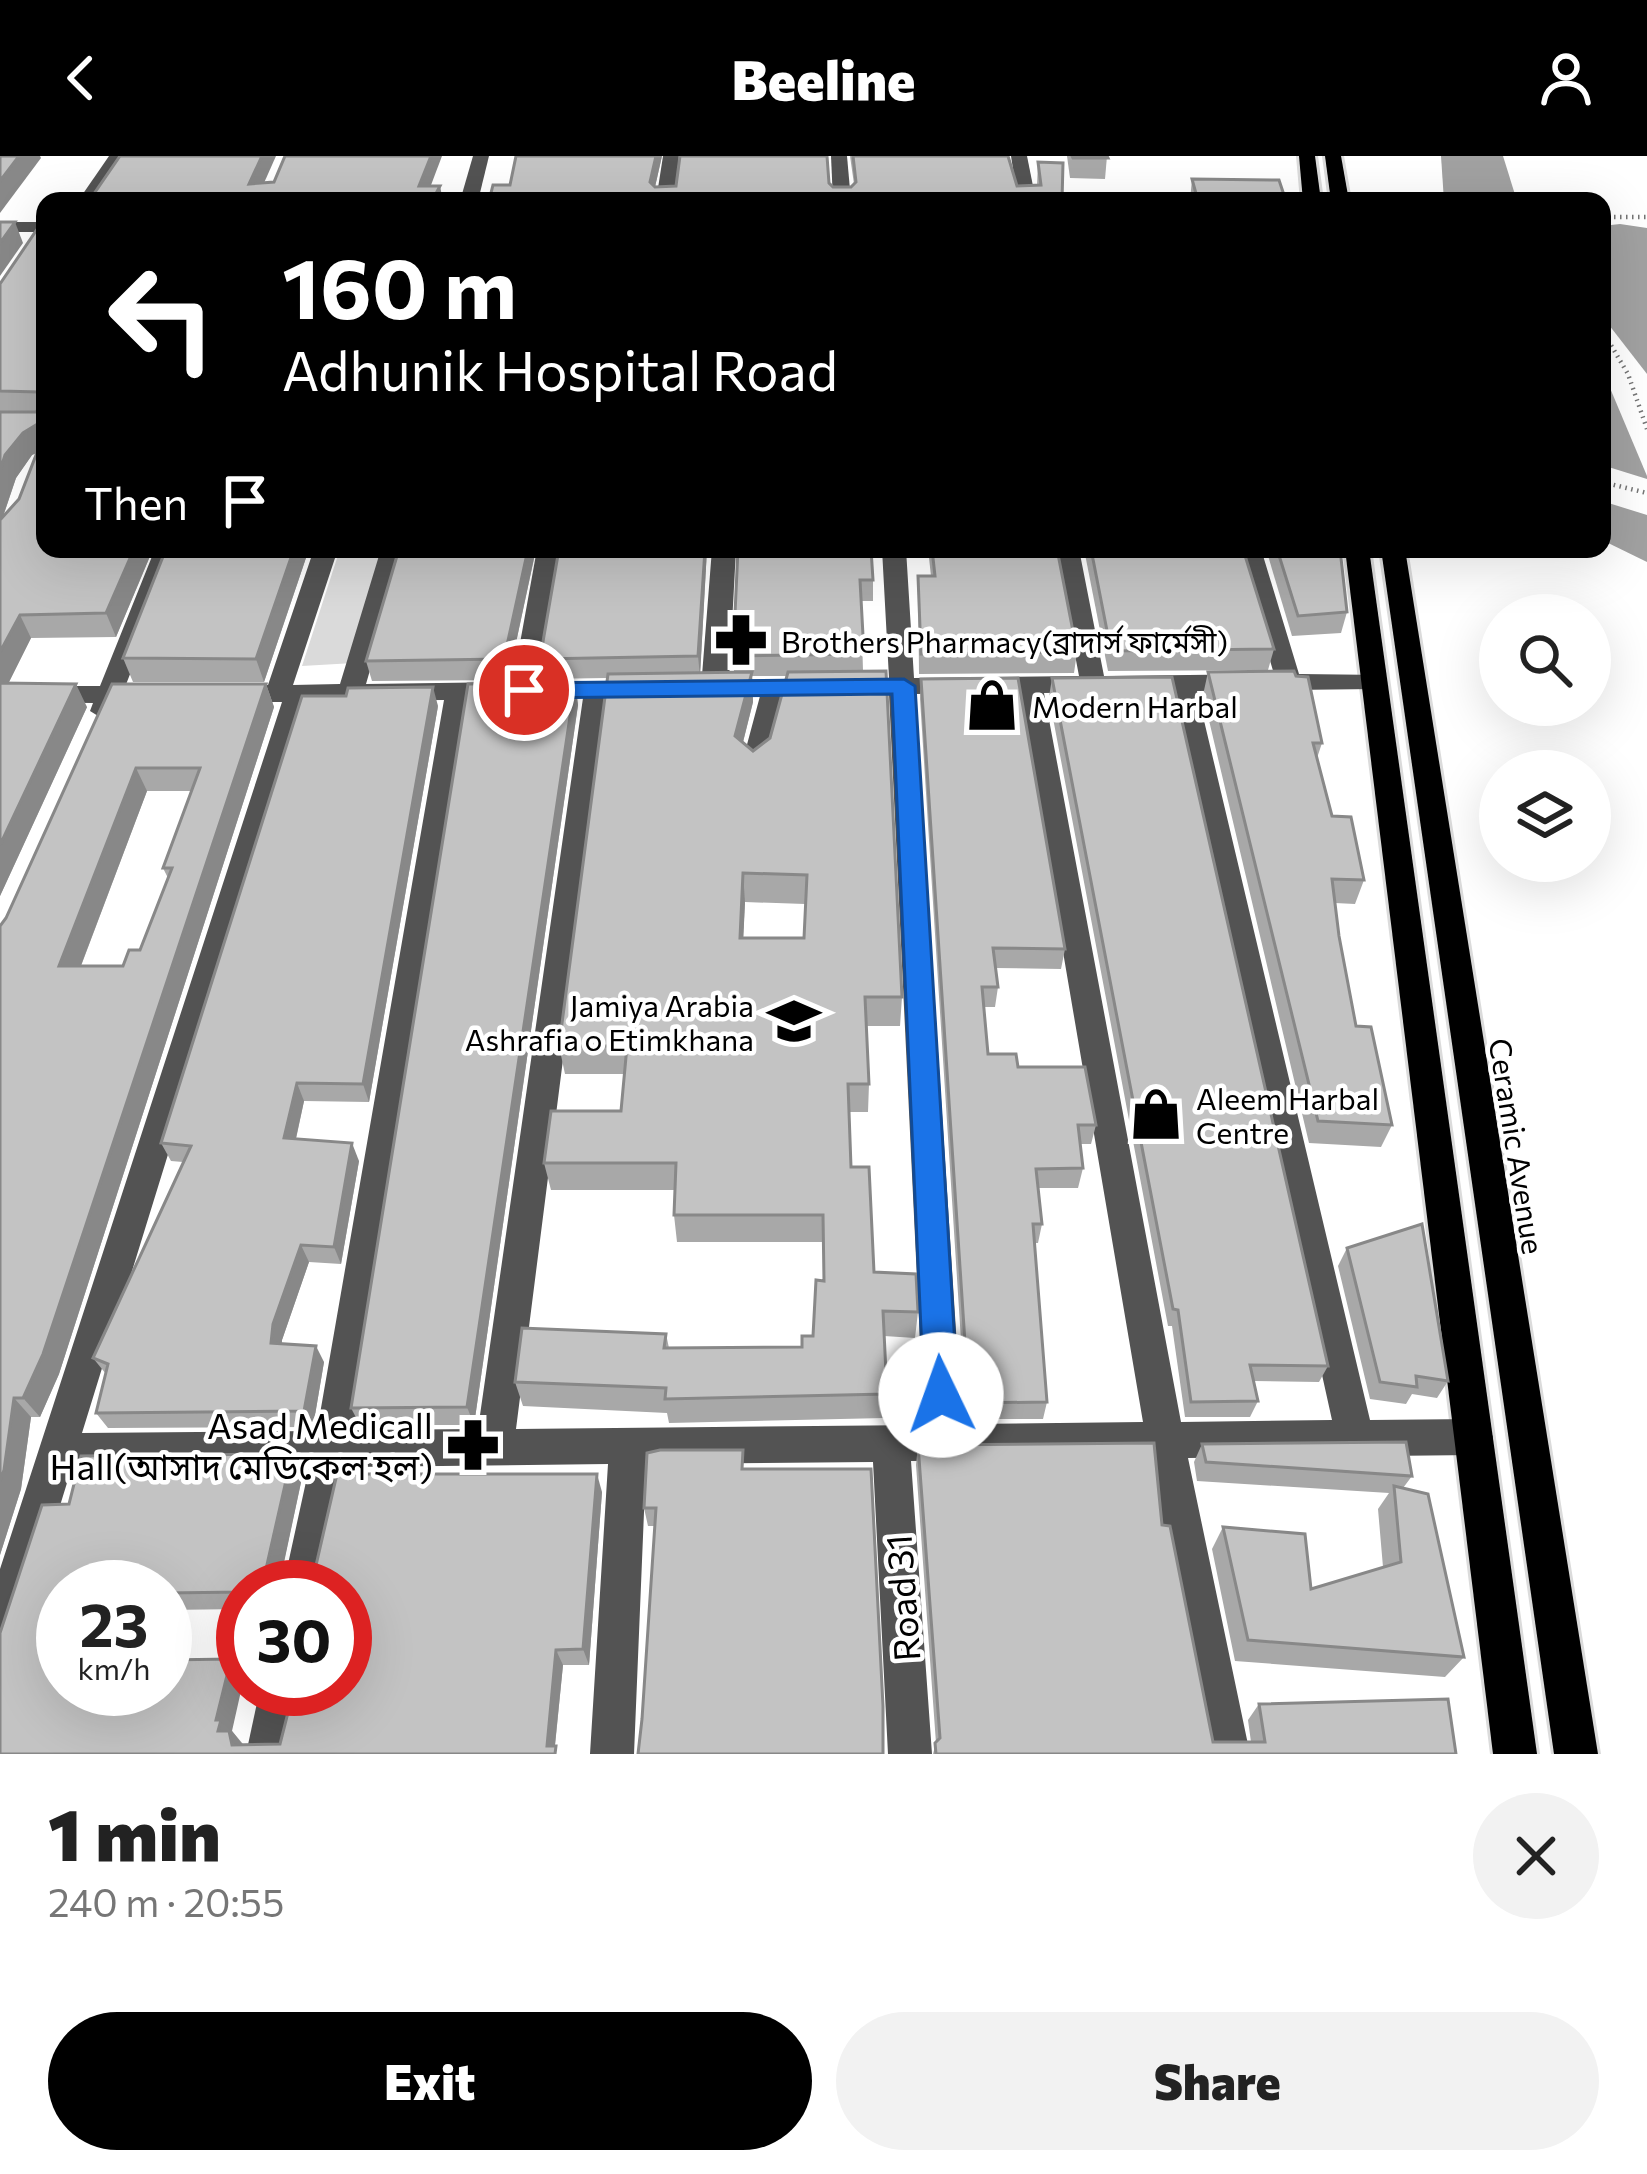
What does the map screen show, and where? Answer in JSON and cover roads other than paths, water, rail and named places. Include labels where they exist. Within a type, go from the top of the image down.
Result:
[{"type":"main road","points":[[1306,156],[1311,192]]},
{"type":"main road","points":[[1333,156],[1339,192]]},
{"type":"main road","points":[[1358,558],[1515,1754]]},
{"type":"main road","name":"Ceramic Avenue","points":[[1394,558],[1576,1754]]},
{"type":"street","points":[[93,192],[117,156]]},
{"type":"street","points":[[471,192],[481,156]]},
{"type":"street","points":[[666,192],[670,156]]},
{"type":"street","points":[[839,156],[841,192]]},
{"type":"street","points":[[1019,156],[1025,192]]},
{"type":"street","points":[[0,227],[36,235]]},
{"type":"street","points":[[92,736],[163,558]]},
{"type":"street","points":[[0,1632],[287,694],[324,558]]},
{"type":"street","points":[[351,692],[390,558]]},
{"type":"street","points":[[524,690],[547,558]]},
{"type":"street","points":[[692,688],[722,558]]},
{"type":"street","points":[[895,558],[944,1442]]},
{"type":"street","points":[[1068,558],[1093,684]]},
{"type":"street","points":[[1252,558],[1289,681]]},
{"type":"street","points":[[0,694],[1374,681]]},
{"type":"street","points":[[1182,683],[1355,1438]]},
{"type":"street","points":[[1030,685],[1165,1440],[1228,1754]]},
{"type":"street","points":[[754,766],[775,687]]},
{"type":"street","points":[[495,1446],[597,689]]},
{"type":"street","points":[[309,1560],[332,1447],[458,691]]},
{"type":"street","points":[[56,1452],[1474,1437]]},
{"type":"street","name":"Road 31","points":[[891,1442],[910,1754]]},
{"type":"street","points":[[612,1754],[628,1444]]},
{"type":"street","points":[[268,1754],[276,1716]]},
{"type":"place","name":"Brothers Pharmacy(ব্রাদার্স ফার্মেসী)","points":[[741,640]]},
{"type":"place","name":"Modern Harbal","points":[[992,705]]},
{"type":"place","name":"Jamiya Arabia Ashrafia o Etimkhana","points":[[794,1021]]},
{"type":"place","name":"Aleem Harbal Centre","points":[[1156,1114]]},
{"type":"place","name":"Asad Medicall Hall(আসাদ মেডিকেল হল)","points":[[473,1445]]}]
